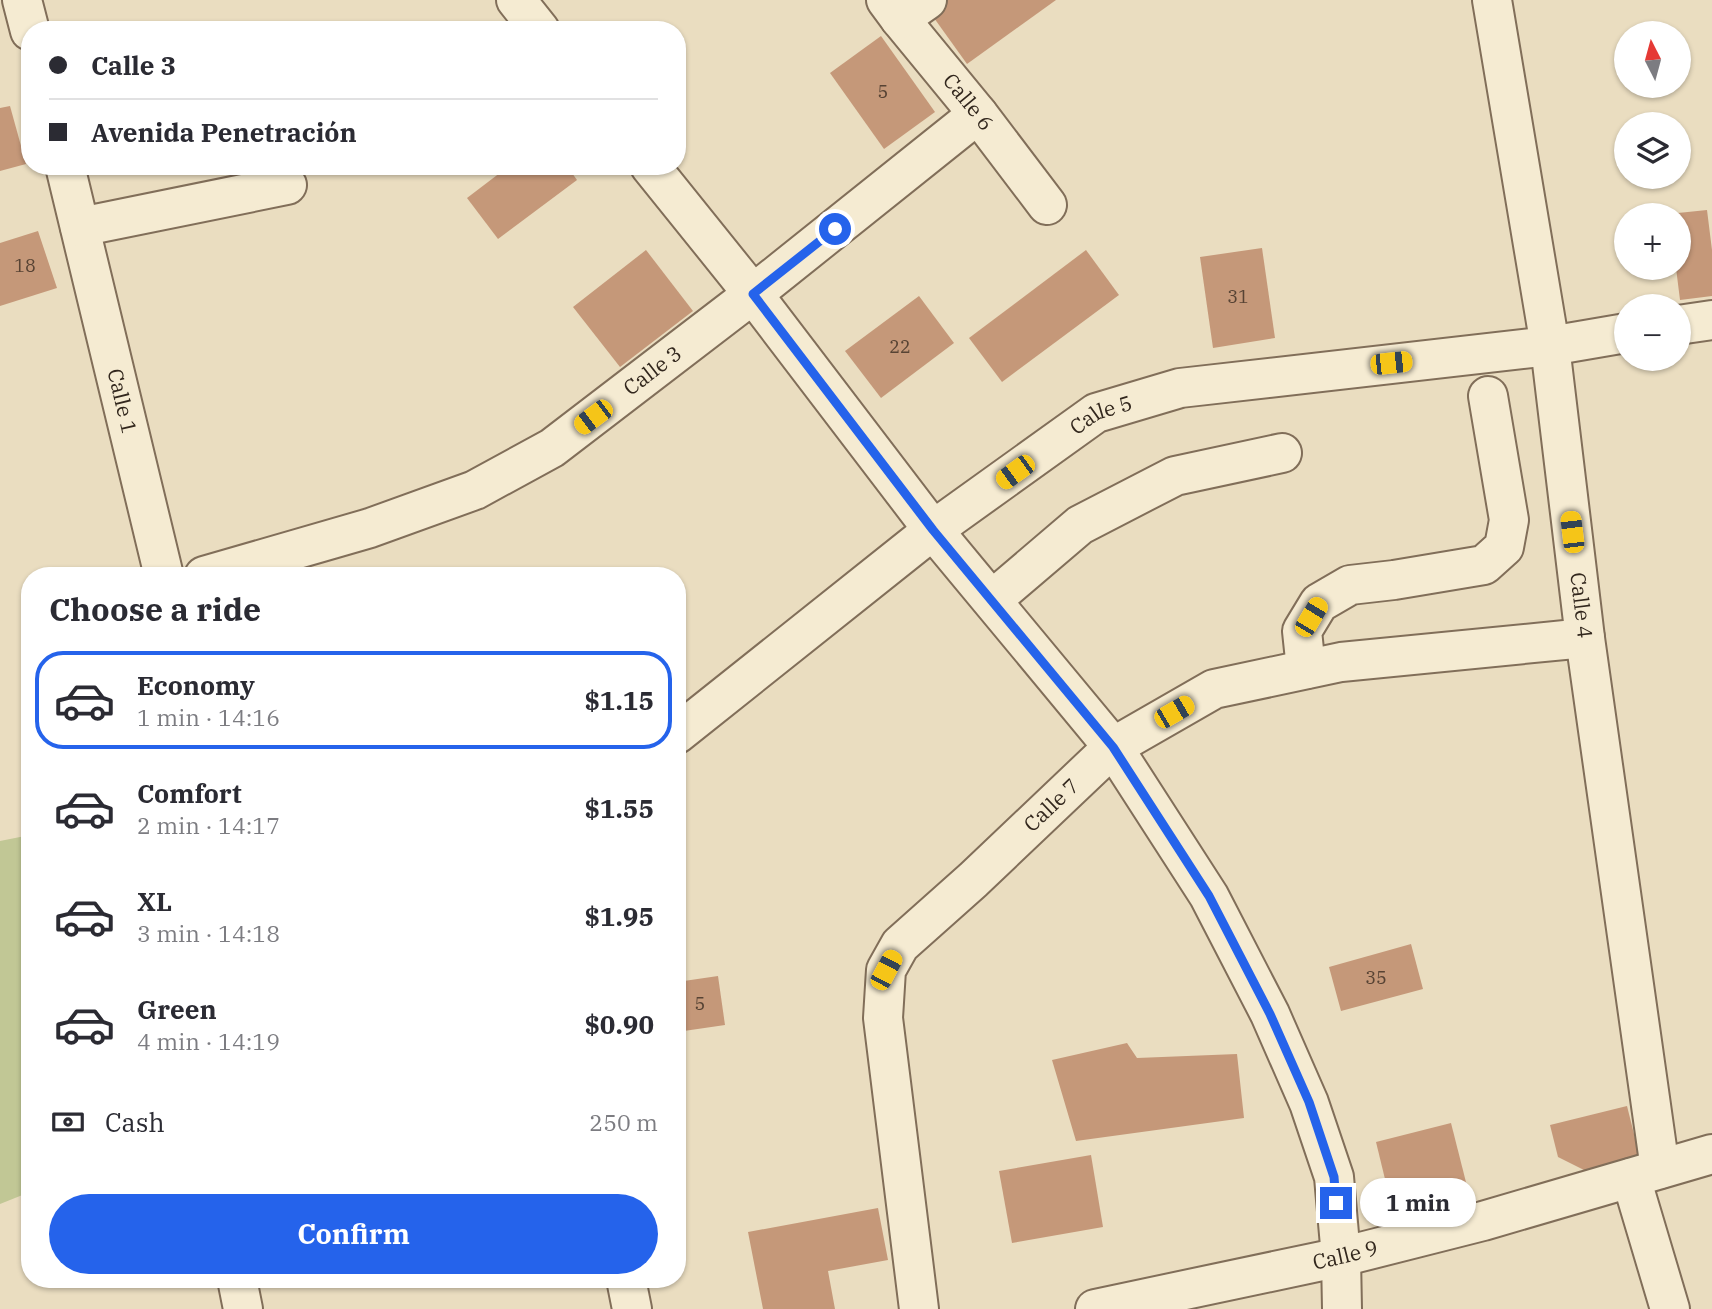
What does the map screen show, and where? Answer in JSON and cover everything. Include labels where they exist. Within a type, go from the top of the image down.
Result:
[{"type":"street","points":[[22,0],[27,21]]},
{"type":"street","points":[[516,0],[533,21]]},
{"type":"street","name":"Calle 4","points":[[1492,0],[1550,346],[1586,638],[1646,1174],[1670,1309]]},
{"type":"street","name":"Calle 6","points":[[905,6],[978,114],[1047,205]]},
{"type":"street","name":"Calle 3","points":[[235,567],[370,528],[475,490],[552,448],[753,294],[978,114]]},
{"type":"street","name":"Calle 1","points":[[67,175],[162,567]]},
{"type":"street","points":[[657,175],[753,294],[933,530],[1113,747],[1209,896],[1270,1014],[1309,1102],[1334,1177],[1342,1257],[1342,1309]]},
{"type":"street","points":[[80,227],[287,185]]},
{"type":"street","points":[[1691,323],[1712,320]]},
{"type":"street","name":"Calle 5","points":[[686,727],[933,530],[1096,413],[1180,388],[1550,346],[1614,335]]},
{"type":"street","points":[[1306,669],[1302,631],[1319,603],[1350,586],[1485,565],[1504,547],[1509,520],[1488,397]]},
{"type":"street","points":[[992,600],[1080,525],[1175,476],[1282,453]]},
{"type":"street","name":"Calle 7","points":[[919,1309],[883,1018],[886,970],[900,945],[1113,747],[1214,689],[1341,662],[1586,638]]},
{"type":"street","name":"Calle 9","points":[[1095,1309],[1342,1257],[1483,1221],[1712,1154]]},
{"type":"street","points":[[239,1288],[243,1309]]},
{"type":"street","points":[[628,1288],[632,1309]]},
{"type":"green space","points":[[21,837],[21,1196],[0,1204],[0,841]]},
{"type":"building","points":[[944,0],[1056,0],[967,64],[929,11]]},
{"type":"building","points":[[881,36],[935,112],[884,149],[830,73]]},
{"type":"building","points":[[10,106],[21,146],[21,165],[0,171],[0,108]]},
{"type":"building","points":[[497,175],[573,175],[577,180],[498,239],[467,198]]},
{"type":"building","points":[[1707,210],[1712,250],[1712,296],[1691,299],[1691,294],[1679,294],[1678,280],[1691,280],[1691,212]]},
{"type":"building","points":[[38,231],[57,288],[0,306],[0,243]]},
{"type":"building","points":[[1262,248],[1275,338],[1213,348],[1200,257]]},
{"type":"building","points":[[646,250],[693,311],[620,367],[573,307]]},
{"type":"building","points":[[1086,250],[1119,295],[1002,382],[969,338]]},
{"type":"building","points":[[919,296],[954,343],[881,398],[845,351]]},
{"type":"building","points":[[1411,944],[1423,989],[1341,1011],[1329,967]]},
{"type":"building","points":[[718,976],[725,1025],[686,1031],[686,981]]},
{"type":"building","points":[[1127,1043],[1137,1058],[1237,1054],[1244,1118],[1076,1141],[1052,1060]]},
{"type":"building","points":[[1627,1106],[1641,1162],[1592,1174],[1558,1157],[1550,1125]]},
{"type":"building","points":[[1451,1123],[1469,1194],[1393,1212],[1376,1142]]},
{"type":"building","points":[[1091,1155],[1103,1227],[1012,1243],[999,1171]]},
{"type":"building","points":[[878,1208],[888,1260],[828,1271],[835,1309],[763,1309],[748,1232]]},
{"type":"route","points":[[835,229],[753,294],[933,530],[1113,747],[1209,896],[1270,1014],[1309,1102],[1334,1177],[1336,1203]]}]
